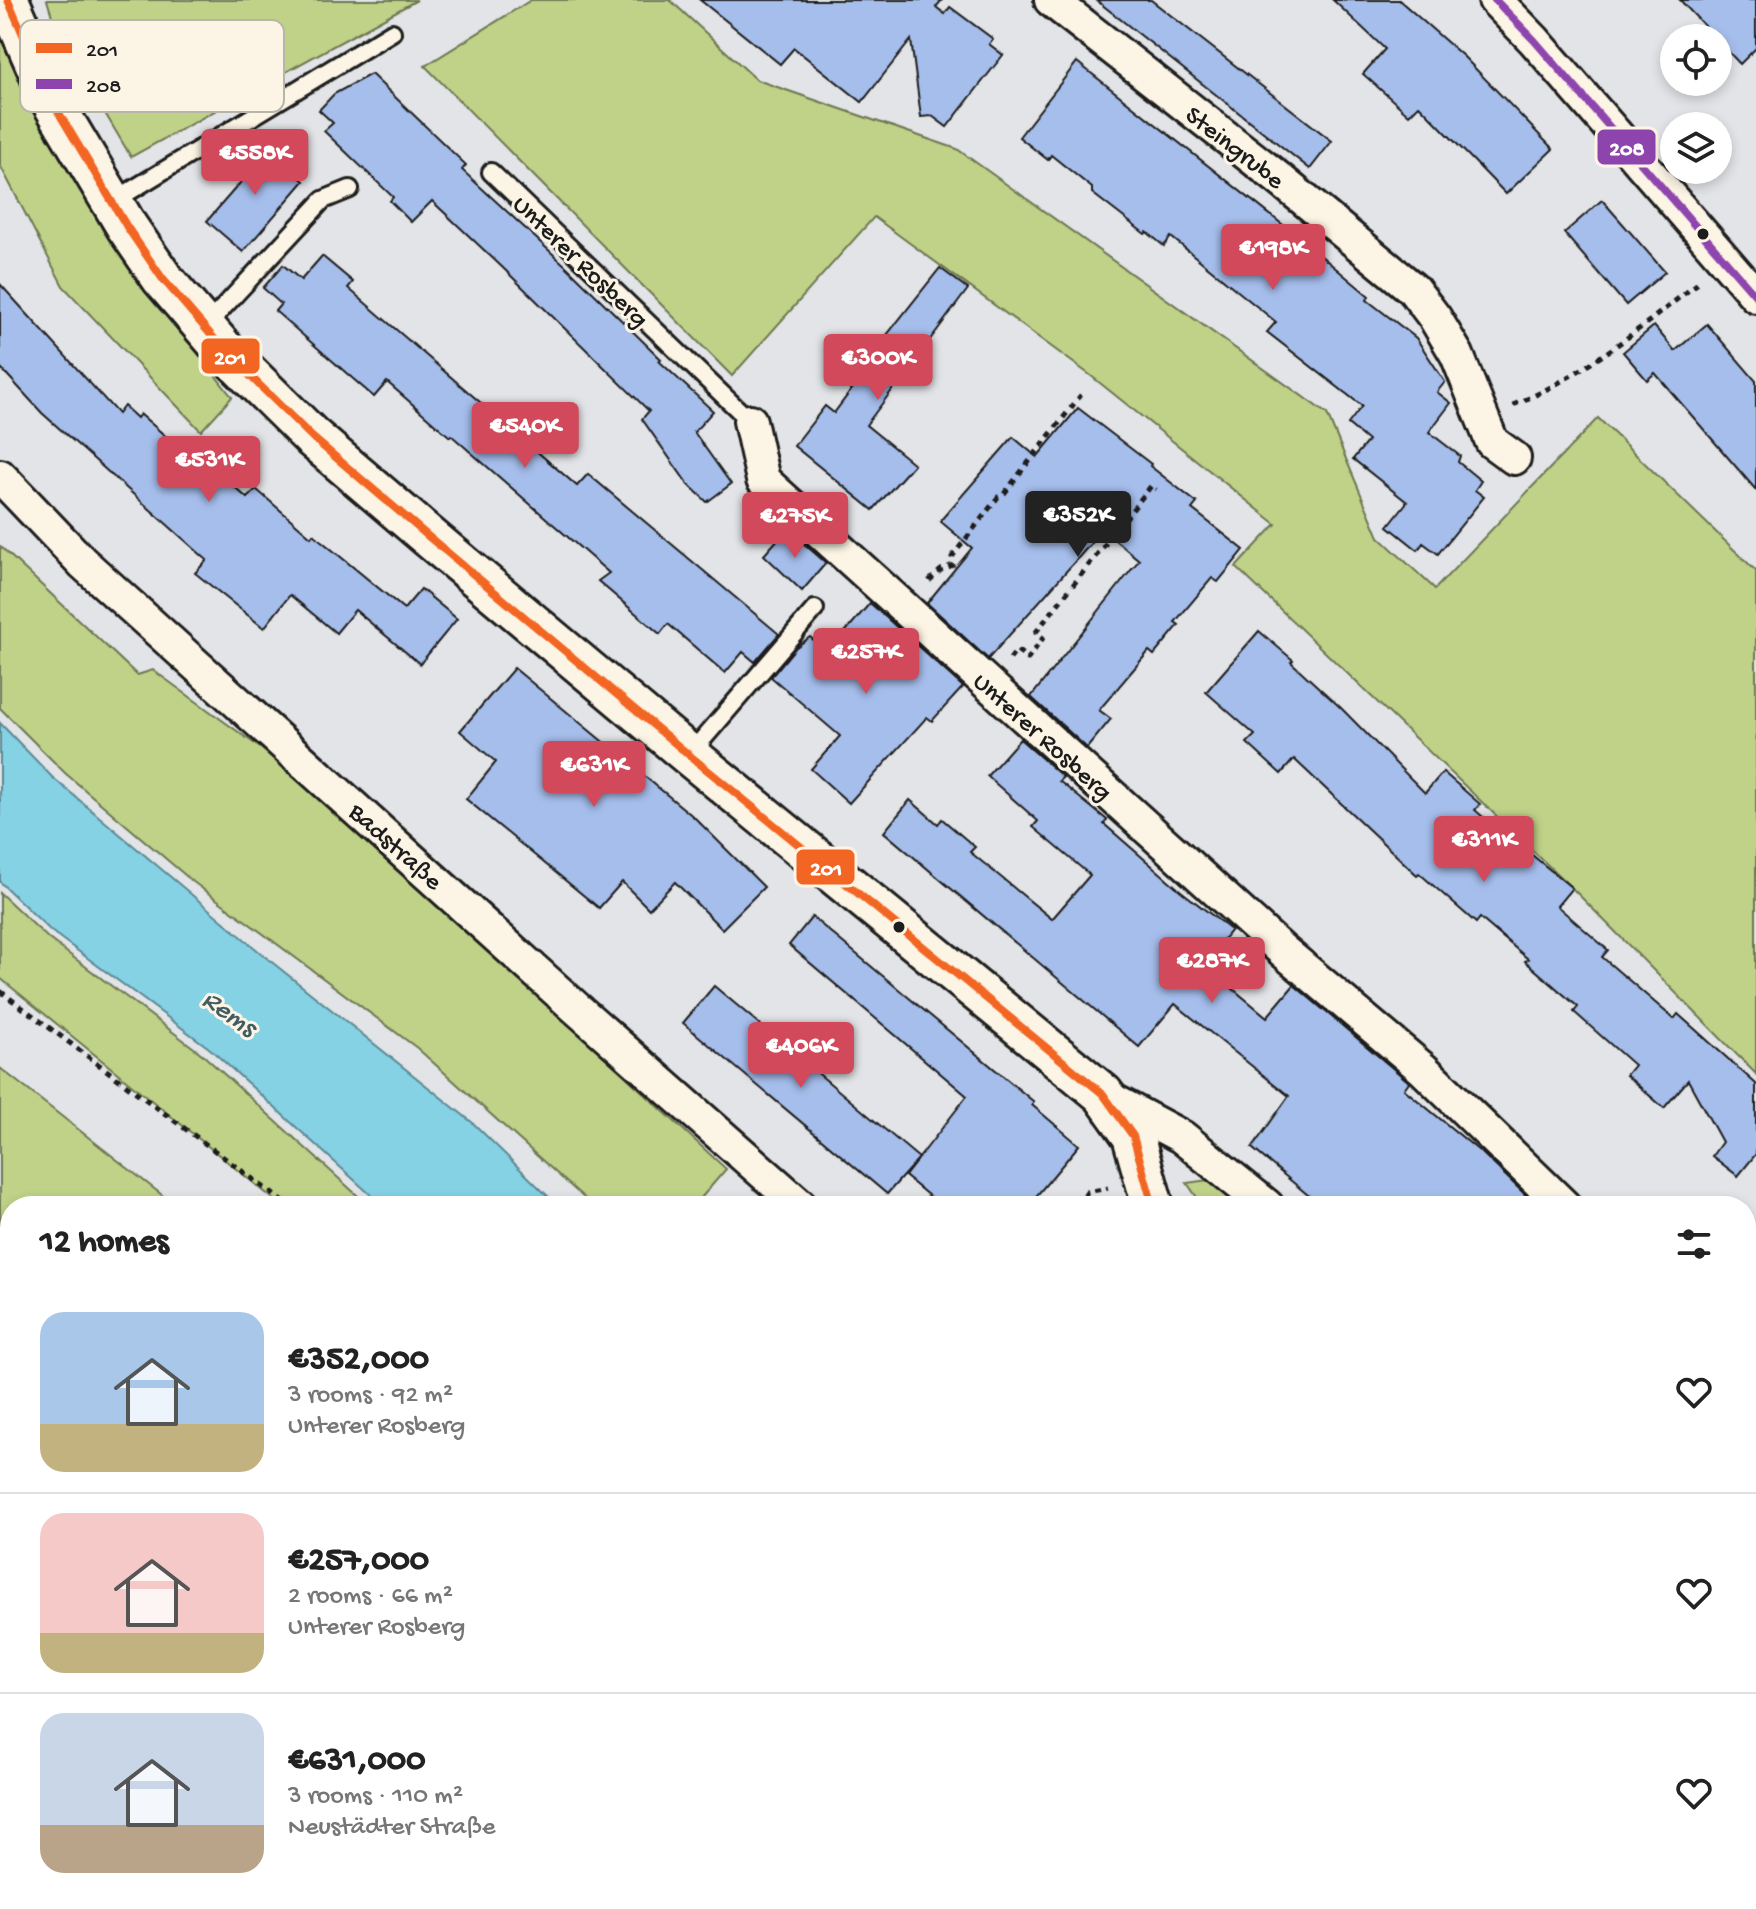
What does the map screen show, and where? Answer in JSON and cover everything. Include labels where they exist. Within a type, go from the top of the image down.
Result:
[{"type":"street","points":[[8,0],[20,27]]},
{"type":"street","name":"Steingrube","points":[[1051,0],[1278,178],[1413,289],[1457,355],[1492,442],[1514,458]]},
{"type":"street","points":[[1495,0],[1534,40],[1756,296]]},
{"type":"street","points":[[58,112],[162,278],[203,328],[312,437],[689,755],[1103,1094],[1182,1137],[1255,1196]]},
{"type":"street","name":"Unterer Rosberg","points":[[750,421],[763,480],[1283,951],[1423,1069],[1554,1196]]},
{"type":"street","name":"Badstraße","points":[[0,476],[83,563],[575,1007],[790,1196]]},
{"type":"street","points":[[1103,1094],[1133,1136],[1150,1196]]},
{"type":"lane","points":[[284,98],[392,32]]},
{"type":"lane","points":[[112,202],[260,112]]},
{"type":"lane","name":"Unterer Rosberg","points":[[491,172],[750,421]]},
{"type":"lane","points":[[203,328],[323,200],[350,189]]},
{"type":"lane","points":[[689,755],[815,609]]},
{"type":"path","points":[[1520,402],[1588,366],[1689,290]]},
{"type":"path","points":[[927,584],[941,570],[953,565],[952,557],[961,544],[1035,456],[1081,395]]},
{"type":"path","points":[[1015,653],[1017,650],[1028,659],[1043,638],[1036,632],[1151,486],[1156,490]]},
{"type":"path","points":[[0,991],[276,1196]]},
{"type":"green space","points":[[47,0],[417,0],[284,73],[284,20],[53,20]]},
{"type":"green space","points":[[531,0],[670,0],[757,80],[957,149],[1327,414],[1379,537],[1435,589],[1598,418],[1756,571],[1756,1074],[1577,893],[1236,567],[1276,524],[1090,375],[874,217],[732,376],[425,66]]},
{"type":"green space","points":[[0,35],[20,73],[20,112],[41,112],[105,234],[232,397],[201,431],[63,286],[0,165]]},
{"type":"green space","points":[[104,112],[213,112],[131,157]]},
{"type":"green space","points":[[0,546],[137,675],[153,670],[302,778],[726,1169],[703,1196],[582,1196],[417,1048],[192,881],[65,773],[0,708]]},
{"type":"green space","points":[[0,893],[49,939],[202,1054],[358,1196],[270,1196],[0,978]]},
{"type":"green space","points":[[0,1068],[163,1196],[0,1196]]},
{"type":"green space","points":[[1208,1180],[1227,1196],[1196,1196],[1187,1183]]},
{"type":"water","name":"Rems","points":[[0,723],[52,777],[268,959],[473,1123],[548,1196],[372,1196],[209,1048],[51,931],[0,882]]},
{"type":"building","points":[[700,0],[942,0],[936,7],[945,14],[950,7],[993,39],[989,44],[1003,55],[947,127],[932,116],[921,117],[911,40],[862,102],[794,48],[780,64]]},
{"type":"building","points":[[1096,0],[1151,0],[1332,141],[1310,169]]},
{"type":"building","points":[[1333,0],[1399,0],[1464,57],[1553,149],[1506,194],[1419,105],[1409,115],[1363,74],[1385,49]]},
{"type":"building","points":[[1680,0],[1756,0],[1756,48],[1740,64],[1732,55],[1732,24],[1702,24]]},
{"type":"building","points":[[1077,62],[1302,240],[1369,296],[1367,300],[1416,338],[1445,382],[1437,392],[1451,403],[1429,432],[1460,456],[1458,462],[1481,481],[1475,490],[1484,497],[1438,554],[1423,543],[1418,550],[1388,526],[1407,502],[1353,459],[1368,441],[1348,424],[1362,406],[1267,332],[1276,322],[1171,237],[1164,246],[1147,232],[1145,234],[1092,193],[1092,188],[1051,155],[1048,160],[1019,137]]},
{"type":"building","points":[[371,74],[466,165],[462,170],[568,268],[713,411],[694,432],[731,484],[707,502],[687,483],[642,419],[649,411],[503,268],[432,201],[411,222],[390,201],[393,197],[324,131],[333,123],[319,110],[334,94]]},
{"type":"building","points":[[258,141],[304,181],[243,252],[207,221],[247,175],[237,166]]},
{"type":"building","points":[[1602,200],[1665,272],[1626,305],[1564,233]]},
{"type":"building","points":[[322,256],[353,282],[348,288],[577,486],[588,474],[779,634],[755,662],[743,652],[725,673],[668,624],[660,634],[598,581],[609,573],[451,435],[387,382],[374,397],[275,311],[281,304],[263,288],[283,265],[301,280]]},
{"type":"building","points":[[940,268],[968,289],[866,425],[914,464],[873,510],[794,446],[825,406],[834,413],[891,337],[887,335]]},
{"type":"building","points":[[0,284],[118,414],[124,406],[137,418],[140,414],[192,459],[197,453],[247,498],[256,489],[311,537],[313,534],[404,609],[421,589],[457,619],[420,664],[355,610],[336,633],[290,595],[264,628],[195,573],[207,560],[42,413],[0,367]]},
{"type":"building","points":[[1707,324],[1756,381],[1756,490],[1655,373],[1647,380],[1623,352],[1654,326],[1675,351]]},
{"type":"building","points":[[1078,408],[1197,503],[1192,509],[1244,550],[1218,582],[1212,578],[1175,622],[1179,625],[1154,655],[1149,651],[1099,710],[1111,719],[1087,748],[1031,697],[1139,560],[1103,530],[988,659],[927,603],[972,548],[940,521],[1013,437],[1037,457]]},
{"type":"building","points":[[787,529],[826,563],[802,591],[764,555]]},
{"type":"building","points":[[870,603],[963,687],[932,721],[927,717],[849,803],[811,769],[840,736],[771,677],[795,648],[810,637],[828,652]]},
{"type":"building","points":[[1259,631],[1293,660],[1291,662],[1425,793],[1443,772],[1480,804],[1475,810],[1530,858],[1532,855],[1572,888],[1557,906],[1608,950],[1602,957],[1674,1019],[1678,1014],[1756,1084],[1756,1154],[1738,1176],[1712,1156],[1722,1142],[1688,1080],[1664,1108],[1626,1075],[1634,1065],[1574,1012],[1578,1007],[1525,961],[1528,959],[1480,918],[1476,923],[1419,873],[1417,875],[1294,759],[1281,774],[1247,743],[1255,735],[1206,692]]},
{"type":"building","points":[[514,668],[695,818],[764,887],[722,929],[675,882],[649,909],[622,882],[599,908],[466,799],[496,762],[460,731]]},
{"type":"building","points":[[1020,739],[1063,777],[1059,781],[1107,820],[1104,824],[1231,930],[1203,964],[1267,1017],[1294,985],[1409,1082],[1404,1089],[1484,1155],[1527,1196],[1309,1196],[1252,1148],[1289,1096],[1175,1004],[1139,1047],[884,832],[910,800],[938,824],[942,819],[975,847],[970,852],[1052,919],[1090,875],[1033,827],[1038,821],[987,776]]},
{"type":"building","points":[[812,917],[1034,1102],[1032,1105],[1079,1145],[1036,1196],[929,1196],[905,1176],[967,1096],[789,945]]},
{"type":"building","points":[[714,986],[919,1158],[887,1194],[683,1023]]},
{"type":"transit line","name":"201","points":[[8,0],[20,27]]},
{"type":"transit line","name":"208","points":[[1495,0],[1534,40],[1756,296]]},
{"type":"transit line","name":"201","points":[[58,112],[127,227],[162,278],[224,350],[312,437],[429,537],[689,755],[1103,1094],[1133,1136],[1150,1196]]}]
